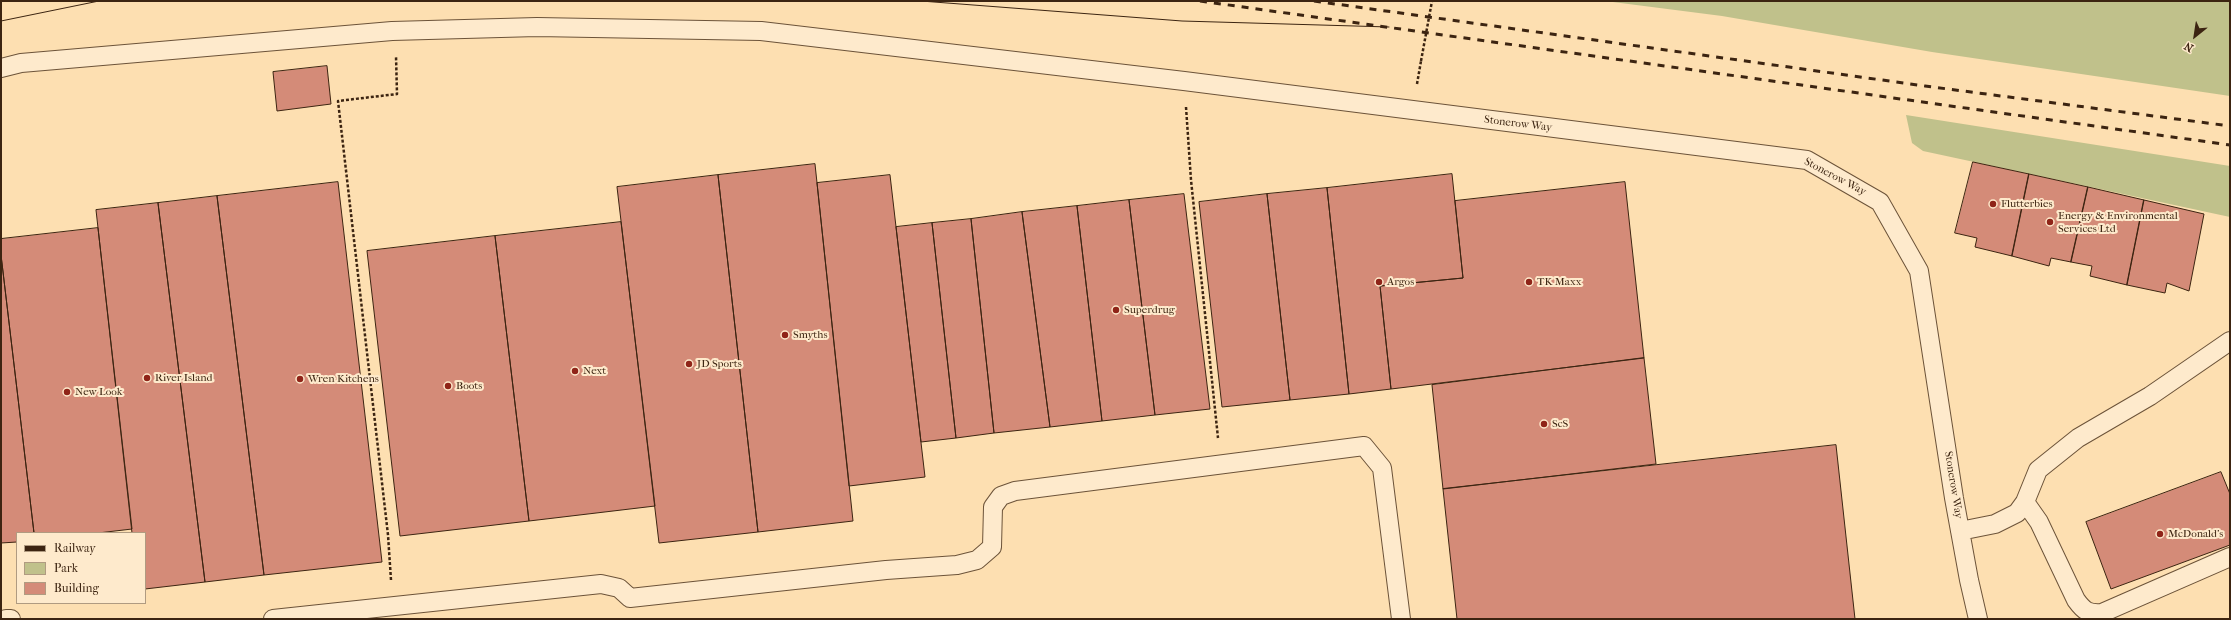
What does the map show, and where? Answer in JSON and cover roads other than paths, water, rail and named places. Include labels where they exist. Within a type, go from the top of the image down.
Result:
[{"type":"lane","name":"Stonerow Way","points":[[1,68],[21,63],[392,31],[537,27],[761,31],[1184,81],[1807,160],[1880,202],[1920,271],[1960,531],[1978,619]]},
{"type":"lane","points":[[1960,531],[2006,520],[2017,513],[2025,502],[2038,470],[2078,438],[2150,396],[2230,341]]},
{"type":"lane","points":[[273,619],[601,584],[619,588],[630,598],[886,570],[957,565],[977,560],[992,547],[993,507],[1001,496],[1023,490],[1364,446],[1382,468],[1401,619]]},
{"type":"lane","points":[[2025,502],[2043,529],[2076,600],[2084,611],[2090,614],[2102,613],[2230,557]]},
{"type":"lane","points":[[6,619],[11,619]]},
{"type":"tram line","points":[[1,21],[99,1]]},
{"type":"tram line","points":[[921,1],[1182,21],[1389,27]]},
{"type":"railway","points":[[1200,1],[2230,145]]},
{"type":"railway","points":[[1314,1],[1925,86],[2230,126]]},
{"type":"place","name":"Flutterbies","points":[[1993,204]]},
{"type":"place","name":"Energy & Environmental Services Ltd","points":[[2050,222]]},
{"type":"place","name":"Argos","points":[[1379,282]]},
{"type":"place","name":"TK Maxx","points":[[1529,282]]},
{"type":"place","name":"Superdrug","points":[[1116,310]]},
{"type":"place","name":"Smyths","points":[[785,335]]},
{"type":"place","name":"JD Sports","points":[[689,364]]},
{"type":"place","name":"Next","points":[[575,371]]},
{"type":"place","name":"River Island","points":[[147,378]]},
{"type":"place","name":"Wren Kitchens","points":[[300,379]]},
{"type":"place","name":"Boots","points":[[448,386]]},
{"type":"place","name":"New Look","points":[[67,392]]},
{"type":"place","name":"ScS","points":[[1544,424]]},
{"type":"place","name":"McDonald's","points":[[2160,534]]}]
